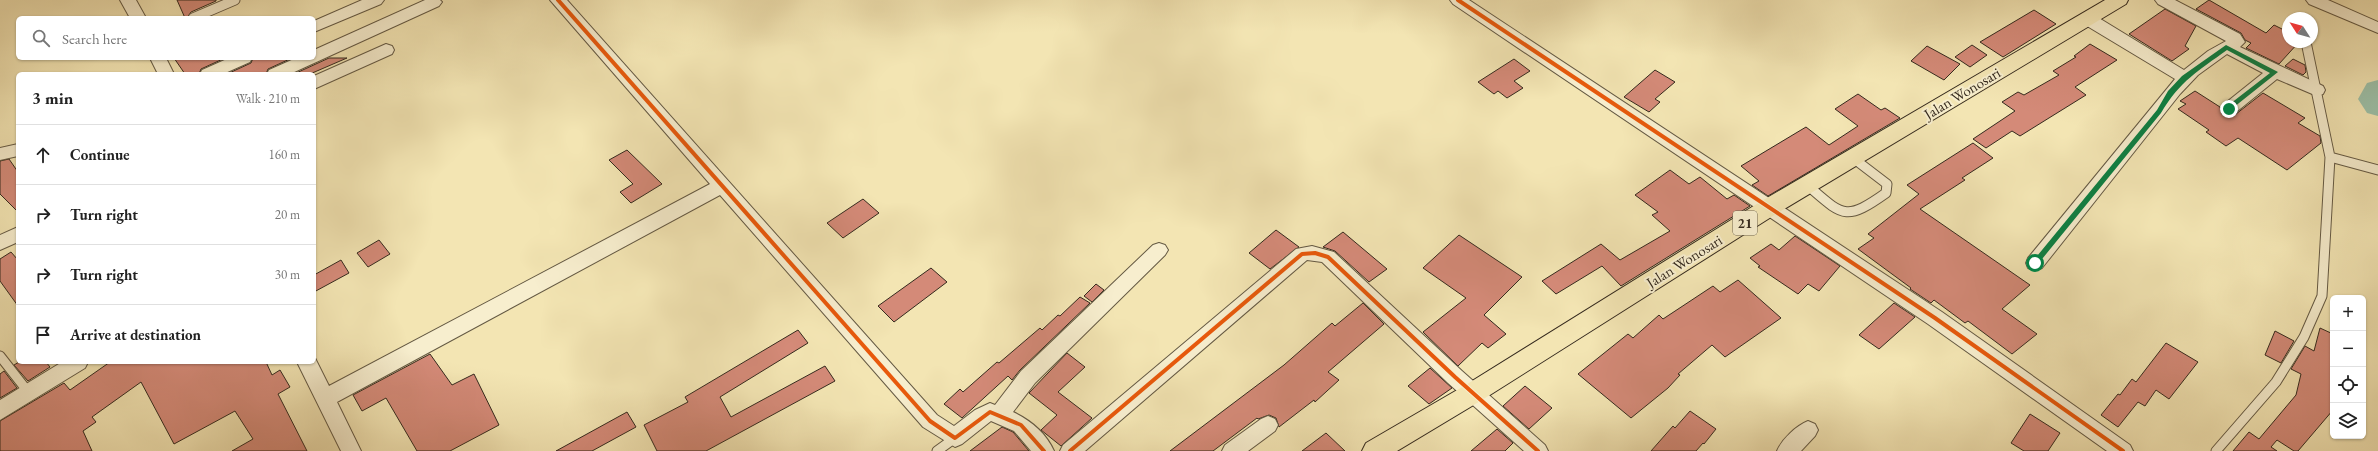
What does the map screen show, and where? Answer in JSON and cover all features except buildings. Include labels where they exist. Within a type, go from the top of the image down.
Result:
[{"type":"highway","name":"Jalan Wonosari","points":[[1375,451],[1473,393],[1768,208],[2119,0]]},
{"type":"street","points":[[128,0],[137,16]]},
{"type":"street","points":[[316,26],[376,0]]},
{"type":"street","points":[[558,0],[930,421],[955,438],[982,416],[990,412],[1020,425],[1044,451]]},
{"type":"street","points":[[1458,0],[1935,318],[2123,451]]},
{"type":"street","points":[[2035,263],[2159,111],[2170,92],[2184,77],[2226,47],[2237,42],[2234,38],[2163,0]]},
{"type":"street","points":[[2314,0],[2378,28]]},
{"type":"street","points":[[316,55],[434,2]]},
{"type":"street","points":[[2088,19],[2184,77]]},
{"type":"street","points":[[2226,47],[2275,72],[2317,90]]},
{"type":"street","points":[[316,82],[386,50]]},
{"type":"street","points":[[159,60],[165,72]]},
{"type":"street","points":[[212,72],[240,60]]},
{"type":"street","points":[[279,72],[306,60]]},
{"type":"street","points":[[2229,109],[2275,72]]},
{"type":"street","points":[[0,154],[16,150]]},
{"type":"street","points":[[325,398],[722,186]]},
{"type":"street","points":[[999,415],[1028,377],[1159,250]]},
{"type":"street","points":[[1070,451],[1302,254],[1312,252],[1320,253],[1328,257],[1473,393],[1538,451]]},
{"type":"street","points":[[0,411],[75,364]]},
{"type":"street","points":[[308,364],[325,398],[347,449]]},
{"type":"street","points":[[1232,451],[1268,425]]},
{"type":"street","points":[[1787,451],[1808,430]]},
{"type":"lane","points":[[198,16],[235,0]]},
{"type":"lane","points":[[2216,451],[2276,382],[2304,337],[2322,296],[2330,157],[2307,48]]},
{"type":"lane","points":[[2330,157],[2378,170]]},
{"type":"lane","points":[[1807,185],[1844,212],[1853,214],[1886,193],[1887,184],[1853,158]]},
{"type":"lane","points":[[0,356],[29,393]]},
{"type":"lane","points":[[937,451],[955,438]]},
{"type":"waterway","points":[[2378,91],[2374,99],[2378,105]]},
{"type":"cycle path","points":[[558,0],[930,421],[955,438],[982,416],[990,412],[1021,425],[1044,451]]},
{"type":"cycle path","points":[[1458,0],[1935,318],[2123,451]]},
{"type":"cycle path","points":[[1070,451],[1302,254],[1312,253],[1318,253],[1328,257],[1455,377],[1538,451]]},
{"type":"route","points":[[2035,263],[2159,111],[2170,92],[2184,77],[2226,47],[2275,72],[2229,109]]}]
